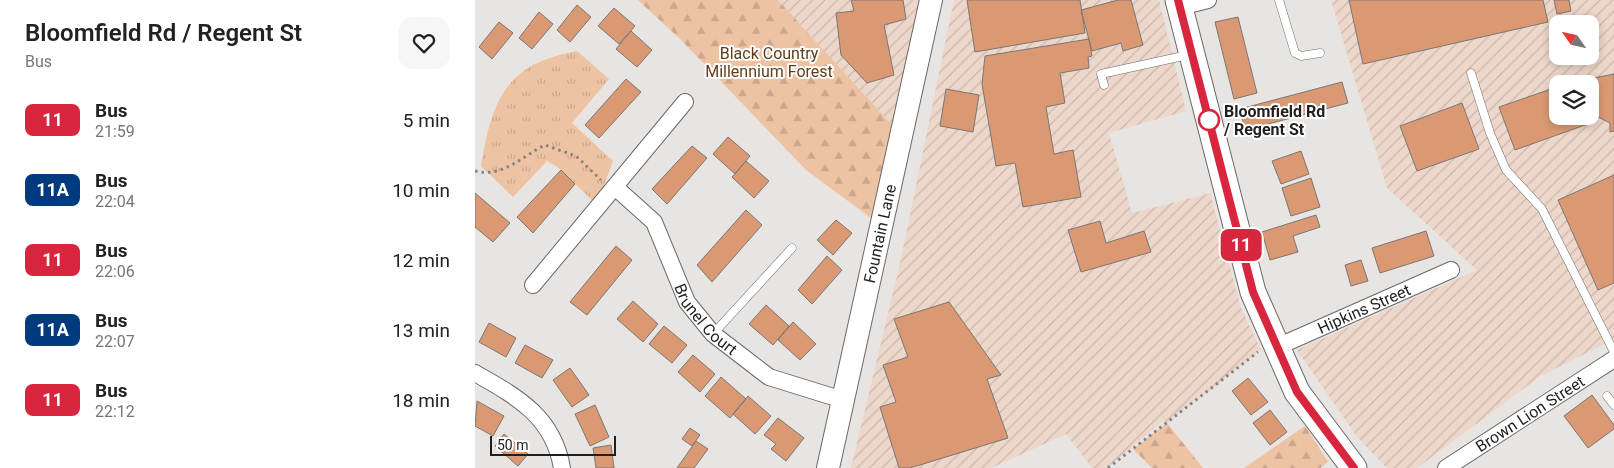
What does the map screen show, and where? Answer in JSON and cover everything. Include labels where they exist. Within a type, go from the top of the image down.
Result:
[{"type":"main road","points":[[1179,4],[1253,292],[1297,392],[1354,468]]},
{"type":"street","name":"Fountain Lane","points":[[828,468],[931,0]]},
{"type":"street","points":[[1179,4],[1208,0]]},
{"type":"street","points":[[533,285],[685,102]]},
{"type":"street","name":"Brunel Court","points":[[614,189],[654,222],[687,302],[713,334],[769,377],[843,400]]},
{"type":"street","name":"Hipkins Street","points":[[1275,343],[1451,270]]},
{"type":"street","name":"Brown Lion Street","points":[[1446,468],[1614,359]]},
{"type":"street","points":[[475,373],[521,400],[533,412],[545,426],[555,444],[561,468]]},
{"type":"lane","points":[[1279,0],[1291,48],[1295,54],[1301,56],[1320,53]]},
{"type":"lane","points":[[1104,85],[1101,74],[1192,54]]},
{"type":"lane","points":[[1471,73],[1490,133],[1506,170],[1542,209],[1614,352]]},
{"type":"lane","points":[[713,334],[792,248]]},
{"type":"lane","points":[[1607,396],[1614,405]]},
{"type":"path","points":[[475,171],[485,173],[505,169],[545,145],[576,156],[614,189]]},
{"type":"path","points":[[1108,468],[1275,343]]},
{"type":"shaded area","points":[[778,0],[922,0],[893,126]]},
{"type":"shaded area","points":[[954,0],[1159,0],[1186,111],[1109,133],[1132,213],[1210,193],[1241,308],[1261,350],[1167,423],[1164,420],[1107,468],[1092,468],[1066,434],[991,468],[851,468],[901,259]]},
{"type":"shaded area","points":[[1331,0],[1614,0],[1614,339],[1539,377],[1417,468],[1387,468],[1358,438],[1297,350],[1477,270],[1387,188]]},
{"type":"green space","name":"Black Country Millennium Forest","points":[[638,0],[778,0],[893,126],[871,218],[806,170],[682,41]]},
{"type":"green space","points":[[577,51],[609,79],[572,123],[613,161],[599,199],[595,203],[559,168],[547,161],[513,197],[481,166],[485,143],[497,104],[506,89],[518,76],[533,65],[553,57]]},
{"type":"green space","points":[[1167,423],[1203,468],[1152,468],[1133,449]]},
{"type":"green space","points":[[1305,426],[1328,462],[1320,468],[1244,468]]},
{"type":"building","points":[[851,0],[903,0],[906,19],[884,25],[894,75],[867,83],[841,55],[836,13],[854,11]]},
{"type":"building","points":[[967,0],[1080,0],[1085,33],[975,52]]},
{"type":"building","points":[[1118,0],[1131,0],[1143,45],[1123,51],[1121,43],[1092,51],[1081,10]]},
{"type":"building","points":[[1349,0],[1543,0],[1548,22],[1363,64]]},
{"type":"building","points":[[1554,0],[1569,0],[1571,11],[1557,14]]},
{"type":"building","points":[[577,5],[591,17],[570,42],[557,30]]},
{"type":"building","points":[[614,8],[635,26],[619,44],[598,26]]},
{"type":"building","points":[[539,12],[553,24],[532,49],[519,38]]},
{"type":"building","points":[[1238,17],[1257,93],[1234,99],[1215,22]]},
{"type":"building","points":[[499,22],[513,33],[492,59],[479,47]]},
{"type":"building","points":[[631,31],[652,50],[637,67],[616,49]]},
{"type":"building","points":[[1089,39],[1092,56],[1088,57],[1089,68],[1060,73],[1065,103],[1046,107],[1054,154],[1073,150],[1081,197],[1023,207],[1015,163],[996,166],[982,84],[985,56]]},
{"type":"building","points":[[1614,74],[1614,131],[1610,132],[1610,123],[1599,118],[1599,77]]},
{"type":"building","points":[[626,79],[641,92],[599,138],[585,125]]},
{"type":"building","points":[[1342,82],[1348,103],[1245,130],[1240,109]]},
{"type":"building","points":[[946,89],[979,95],[973,132],[940,126]]},
{"type":"building","points":[[1549,90],[1549,125],[1585,125],[1515,150],[1499,107]]},
{"type":"building","points":[[1462,103],[1479,149],[1417,171],[1400,126]]},
{"type":"building","points":[[728,137],[750,156],[735,174],[713,154]]},
{"type":"building","points":[[692,146],[707,158],[667,204],[652,189]]},
{"type":"building","points":[[1301,151],[1309,174],[1281,184],[1272,161]]},
{"type":"building","points":[[746,161],[769,181],[754,198],[732,177]]},
{"type":"building","points":[[561,170],[575,184],[533,233],[517,217]]},
{"type":"building","points":[[1614,175],[1614,283],[1598,290],[1558,200]]},
{"type":"building","points":[[1311,178],[1320,207],[1291,216],[1282,188]]},
{"type":"building","points":[[475,193],[510,223],[493,242],[475,227]]},
{"type":"building","points":[[746,210],[762,225],[712,282],[697,265]]},
{"type":"building","points":[[1316,215],[1320,227],[1293,236],[1298,252],[1270,260],[1262,232]]},
{"type":"building","points":[[836,220],[852,233],[833,255],[817,240]]},
{"type":"building","points":[[1100,221],[1106,243],[1144,231],[1151,252],[1081,272],[1068,230]]},
{"type":"building","points":[[1426,231],[1434,256],[1380,273],[1372,248]]},
{"type":"building","points":[[616,246],[632,260],[587,315],[570,302]]},
{"type":"building","points":[[827,256],[842,270],[812,304],[798,290]]},
{"type":"building","points":[[1361,260],[1368,281],[1351,286],[1345,265]]},
{"type":"building","points":[[633,301],[658,324],[643,342],[617,319]]},
{"type":"building","points":[[949,302],[1001,375],[987,379],[1008,438],[910,468],[899,468],[880,407],[896,402],[883,365],[908,357],[894,319]]},
{"type":"building","points":[[766,305],[789,326],[773,345],[749,324]]},
{"type":"building","points":[[793,322],[816,344],[800,360],[778,340]]},
{"type":"building","points":[[489,323],[516,338],[506,357],[479,342]]},
{"type":"building","points":[[664,326],[687,345],[672,363],[649,344]]},
{"type":"building","points":[[525,345],[553,360],[542,378],[515,363]]},
{"type":"building","points":[[693,355],[715,374],[700,392],[678,372]]},
{"type":"building","points":[[570,368],[589,395],[572,407],[553,380]]},
{"type":"building","points":[[721,377],[746,399],[730,418],[705,396]]},
{"type":"building","points":[[1248,378],[1268,402],[1251,415],[1232,391]]},
{"type":"building","points":[[1592,395],[1614,425],[1614,429],[1588,448],[1564,416]]},
{"type":"building","points":[[748,396],[771,416],[755,434],[733,414]]},
{"type":"building","points":[[477,401],[504,416],[493,436],[475,426]]},
{"type":"building","points":[[595,405],[609,437],[590,446],[575,414]]},
{"type":"building","points":[[1270,410],[1287,432],[1270,445],[1253,423]]},
{"type":"building","points":[[778,418],[804,438],[786,461],[771,449],[776,444],[764,435]]},
{"type":"building","points":[[690,428],[700,435],[692,446],[682,439]]},
{"type":"building","points":[[504,434],[528,454],[518,466],[495,446]]},
{"type":"building","points":[[696,441],[708,449],[694,468],[677,468]]},
{"type":"building","points":[[611,445],[614,468],[596,468],[593,448]]},
{"type":"bus line","name":"11","points":[[1178,0],[1253,292],[1297,392],[1354,468]]},
{"type":"place","name":"Bloomfield Rd / Regent St","points":[[1209,120]]}]
